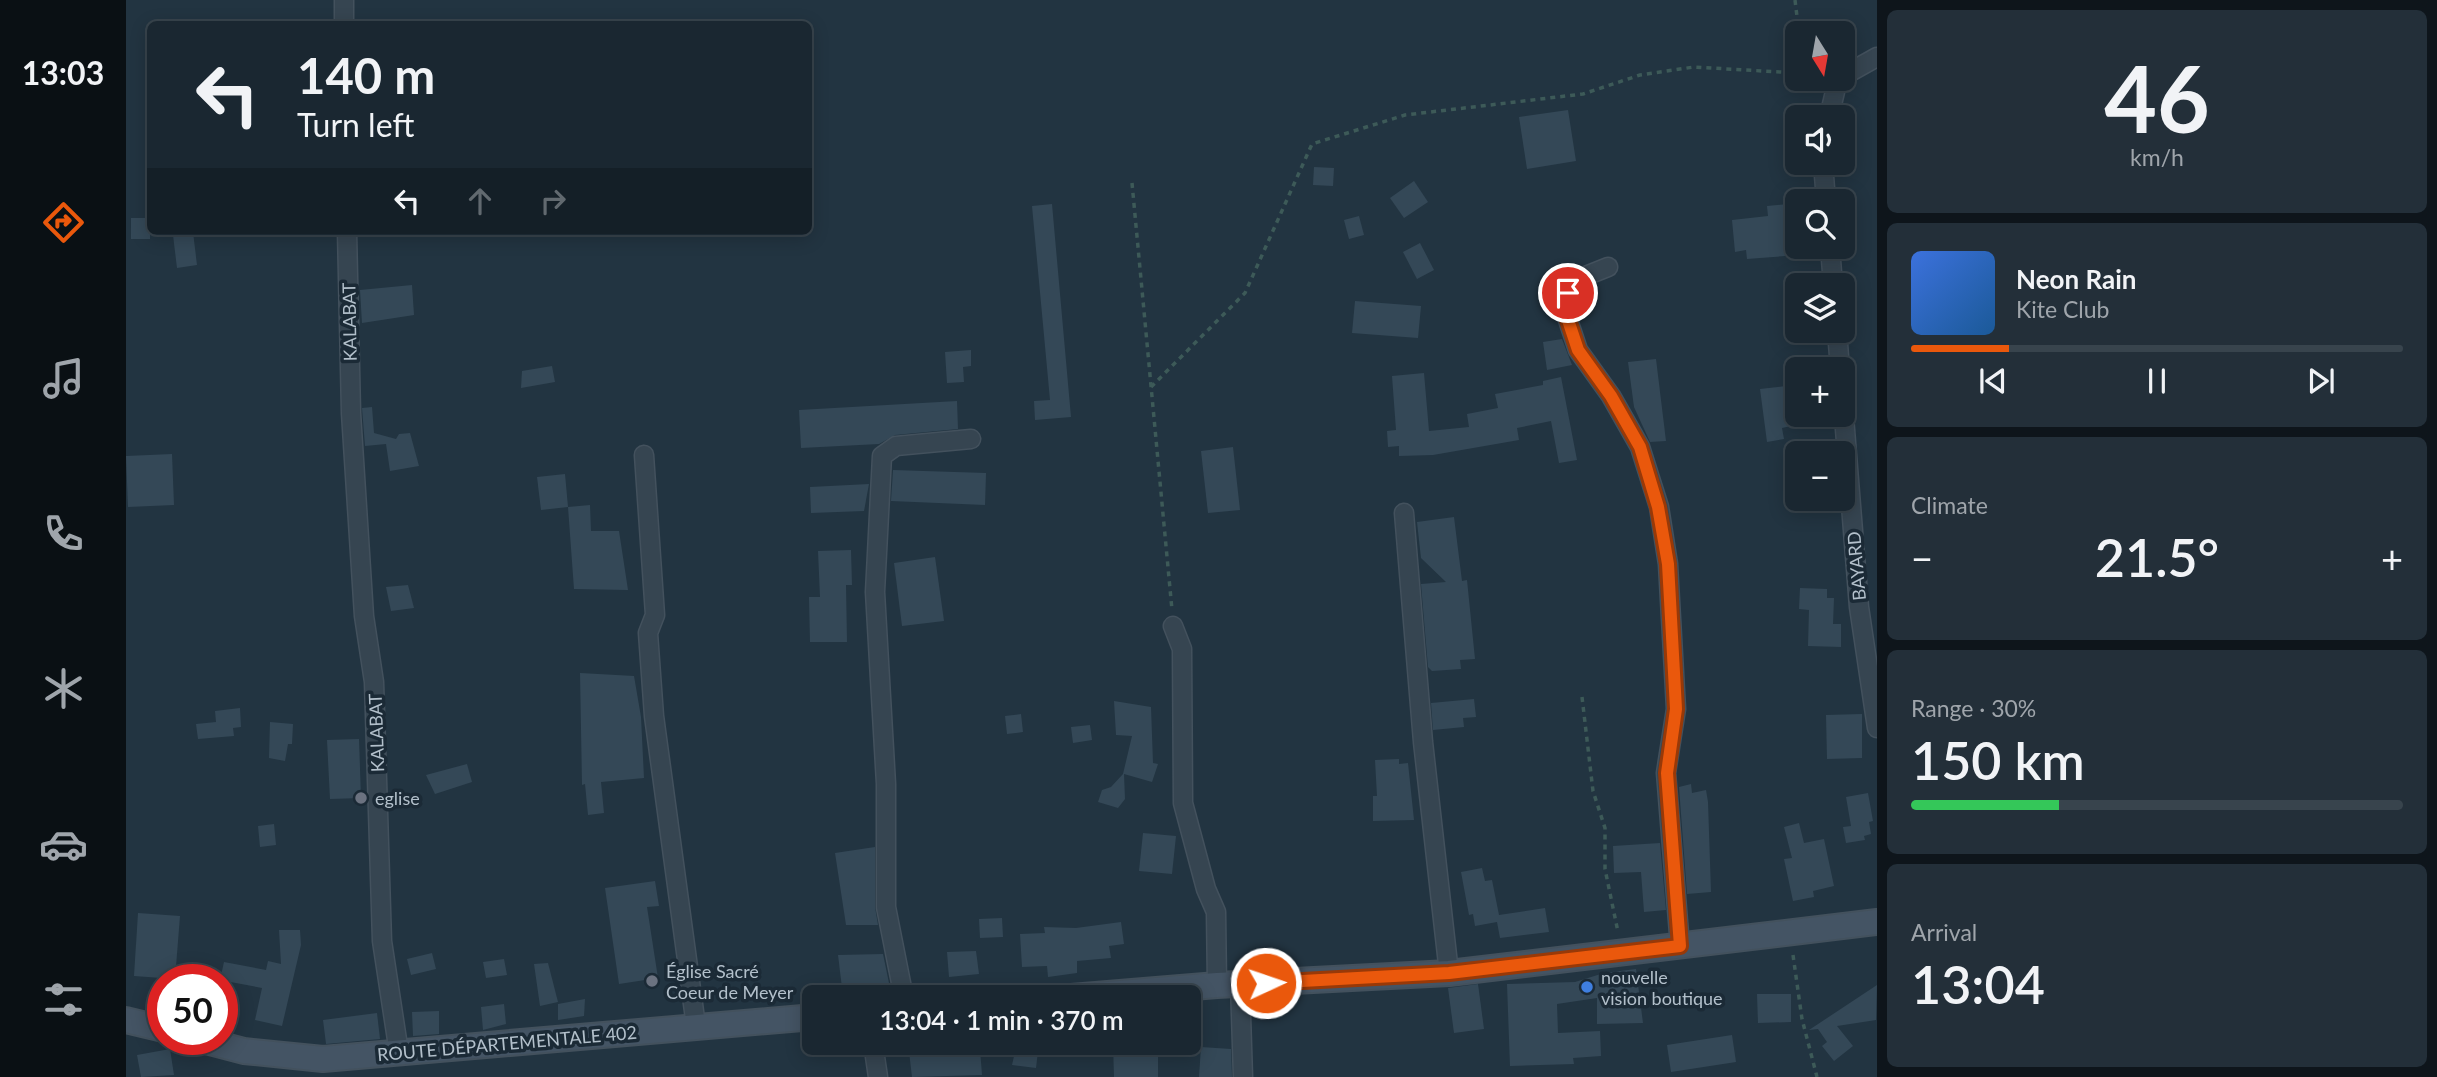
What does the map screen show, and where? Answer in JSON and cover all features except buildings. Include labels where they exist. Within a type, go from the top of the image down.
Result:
[{"type":"main road","points":[[1201,987],[1449,973],[1877,922]]},
{"type":"main road","name":"ROUTE DÉPARTEMENTALE 402","points":[[238,1049],[323,1059],[802,1018]]},
{"type":"main road","points":[[126,1020],[147,1025]]},
{"type":"street","points":[[344,0],[344,21]]},
{"type":"street","points":[[1855,69],[1877,57]]},
{"type":"street","name":"KALABAT","points":[[347,235],[351,413],[364,616],[374,682],[382,941],[398,1052]]},
{"type":"street","points":[[1608,267],[1583,277],[1568,293],[1567,317],[1578,350],[1611,396],[1640,447],[1658,507],[1668,564],[1676,709],[1667,773],[1680,946]]},
{"type":"street","name":"BAYARD","points":[[1845,427],[1859,607],[1877,728]]},
{"type":"street","points":[[901,985],[886,907],[886,784],[874,592],[882,456],[896,446],[971,439]]},
{"type":"street","points":[[644,455],[656,615],[648,633],[654,716],[696,1026]]},
{"type":"street","points":[[1404,513],[1423,742],[1449,973]]},
{"type":"street","points":[[1173,626],[1182,649],[1183,803],[1206,889],[1216,912],[1243,1077]]},
{"type":"street","points":[[875,1055],[878,1077]]},
{"type":"path","points":[[1795,0],[1798,21]]},
{"type":"path","points":[[1151,387],[1245,293],[1312,144],[1405,115],[1583,94],[1640,75],[1694,67],[1785,72]]},
{"type":"path","points":[[1132,183],[1173,626]]},
{"type":"path","points":[[1582,697],[1593,791],[1605,828],[1605,869],[1622,953]]},
{"type":"path","points":[[1789,932],[1802,1019],[1817,1077]]},
{"type":"place","name":"eglise","points":[[361,798]]},
{"type":"place","name":"Église Sacré Coeur de Meyer","points":[[652,981]]},
{"type":"place","name":"nouvelle vision boutique","points":[[1587,987]]},
{"type":"route","points":[[1266,983],[1449,973],[1680,946],[1667,773],[1676,709],[1668,564],[1658,507],[1640,447],[1611,396],[1578,350],[1567,317],[1568,293]]}]
